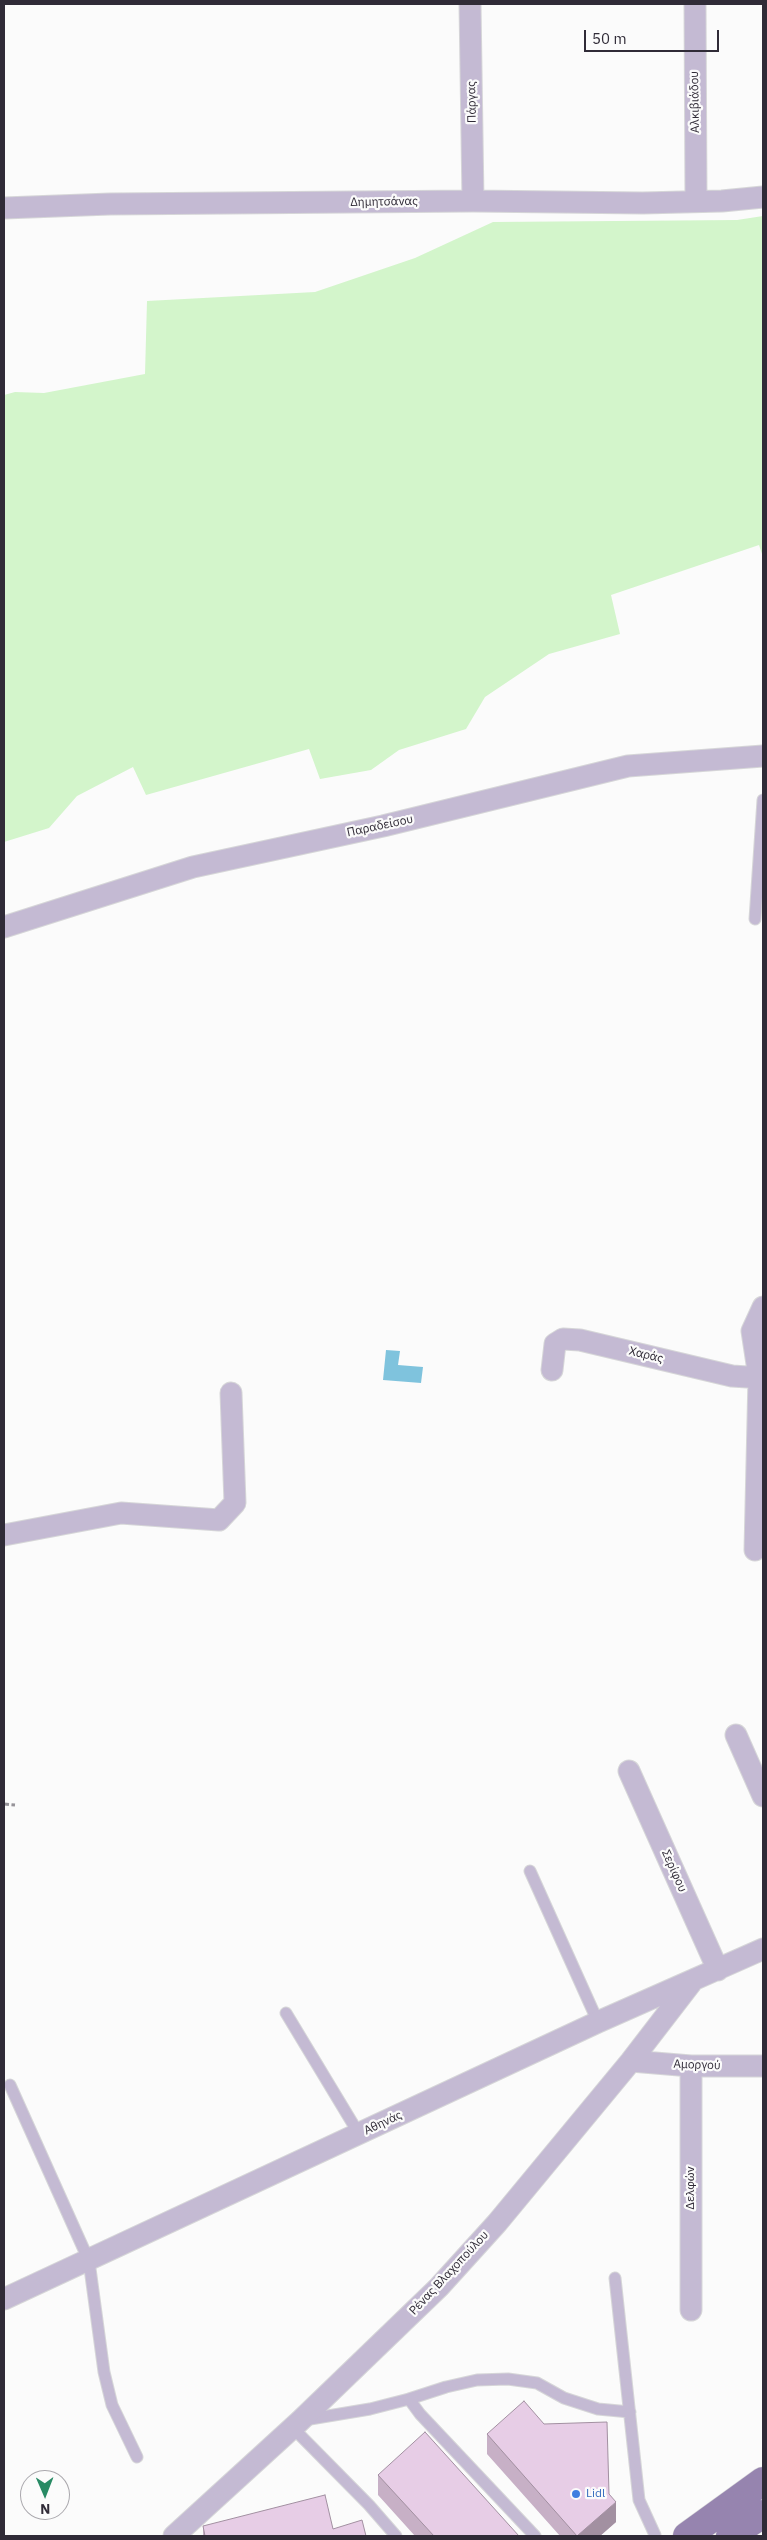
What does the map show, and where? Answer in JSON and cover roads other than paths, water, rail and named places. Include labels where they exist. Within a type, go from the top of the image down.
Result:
[{"type":"main road","points":[[687,2536],[763,2481]]},
{"type":"main road","points":[[730,2536],[763,2514]]},
{"type":"street","name":"Πάργας","points":[[470,4],[473,201]]},
{"type":"street","name":"Αλκιβιάδου","points":[[694,4],[696,200]]},
{"type":"street","name":"Δημητσάνας","points":[[4,208],[110,204],[473,201],[643,203],[696,200],[722,201],[763,196]]},
{"type":"street","name":"Παραδείσου","points":[[4,927],[193,867],[429,816],[628,766],[763,756]]},
{"type":"street","points":[[755,1550],[761,1377],[752,1331],[763,1307]]},
{"type":"street","name":"Χαράς","points":[[552,1370],[555,1344],[563,1339],[580,1340],[732,1376],[761,1377]]},
{"type":"street","points":[[4,1536],[121,1514],[219,1520],[235,1503],[231,1393]]},
{"type":"street","points":[[736,1735],[763,1796]]},
{"type":"street","name":"Σερίφου","points":[[629,1771],[718,1970]]},
{"type":"street","name":"Αθηνάς","points":[[4,2299],[598,2022],[763,1949]]},
{"type":"street","name":"Ρένας Βλαχοπούλου","points":[[174,2536],[296,2424],[439,2287],[631,2061],[693,1981]]},
{"type":"street","name":"Αμοργού","points":[[631,2061],[691,2066],[763,2066]]},
{"type":"street","name":"Δελφών","points":[[691,2066],[691,2310]]},
{"type":"lane","points":[[755,919],[763,800]]},
{"type":"lane","points":[[530,1871],[598,2022]]},
{"type":"lane","points":[[286,2013],[359,2134]]},
{"type":"lane","points":[[10,2085],[89,2261],[104,2372],[112,2405],[137,2458]]},
{"type":"lane","points":[[616,2278],[639,2500],[655,2536]]},
{"type":"lane","points":[[296,2424],[370,2409],[477,2380],[508,2380],[536,2383],[564,2398],[598,2409],[630,2412]]},
{"type":"lane","points":[[409,2399],[420,2414],[535,2536]]},
{"type":"lane","points":[[296,2424],[396,2536]]},
{"type":"water","points":[[386,1350],[400,1351],[398,1365],[423,1367],[421,1383],[383,1380]]},
{"type":"place","name":"Lidl","points":[[576,2494]]}]
